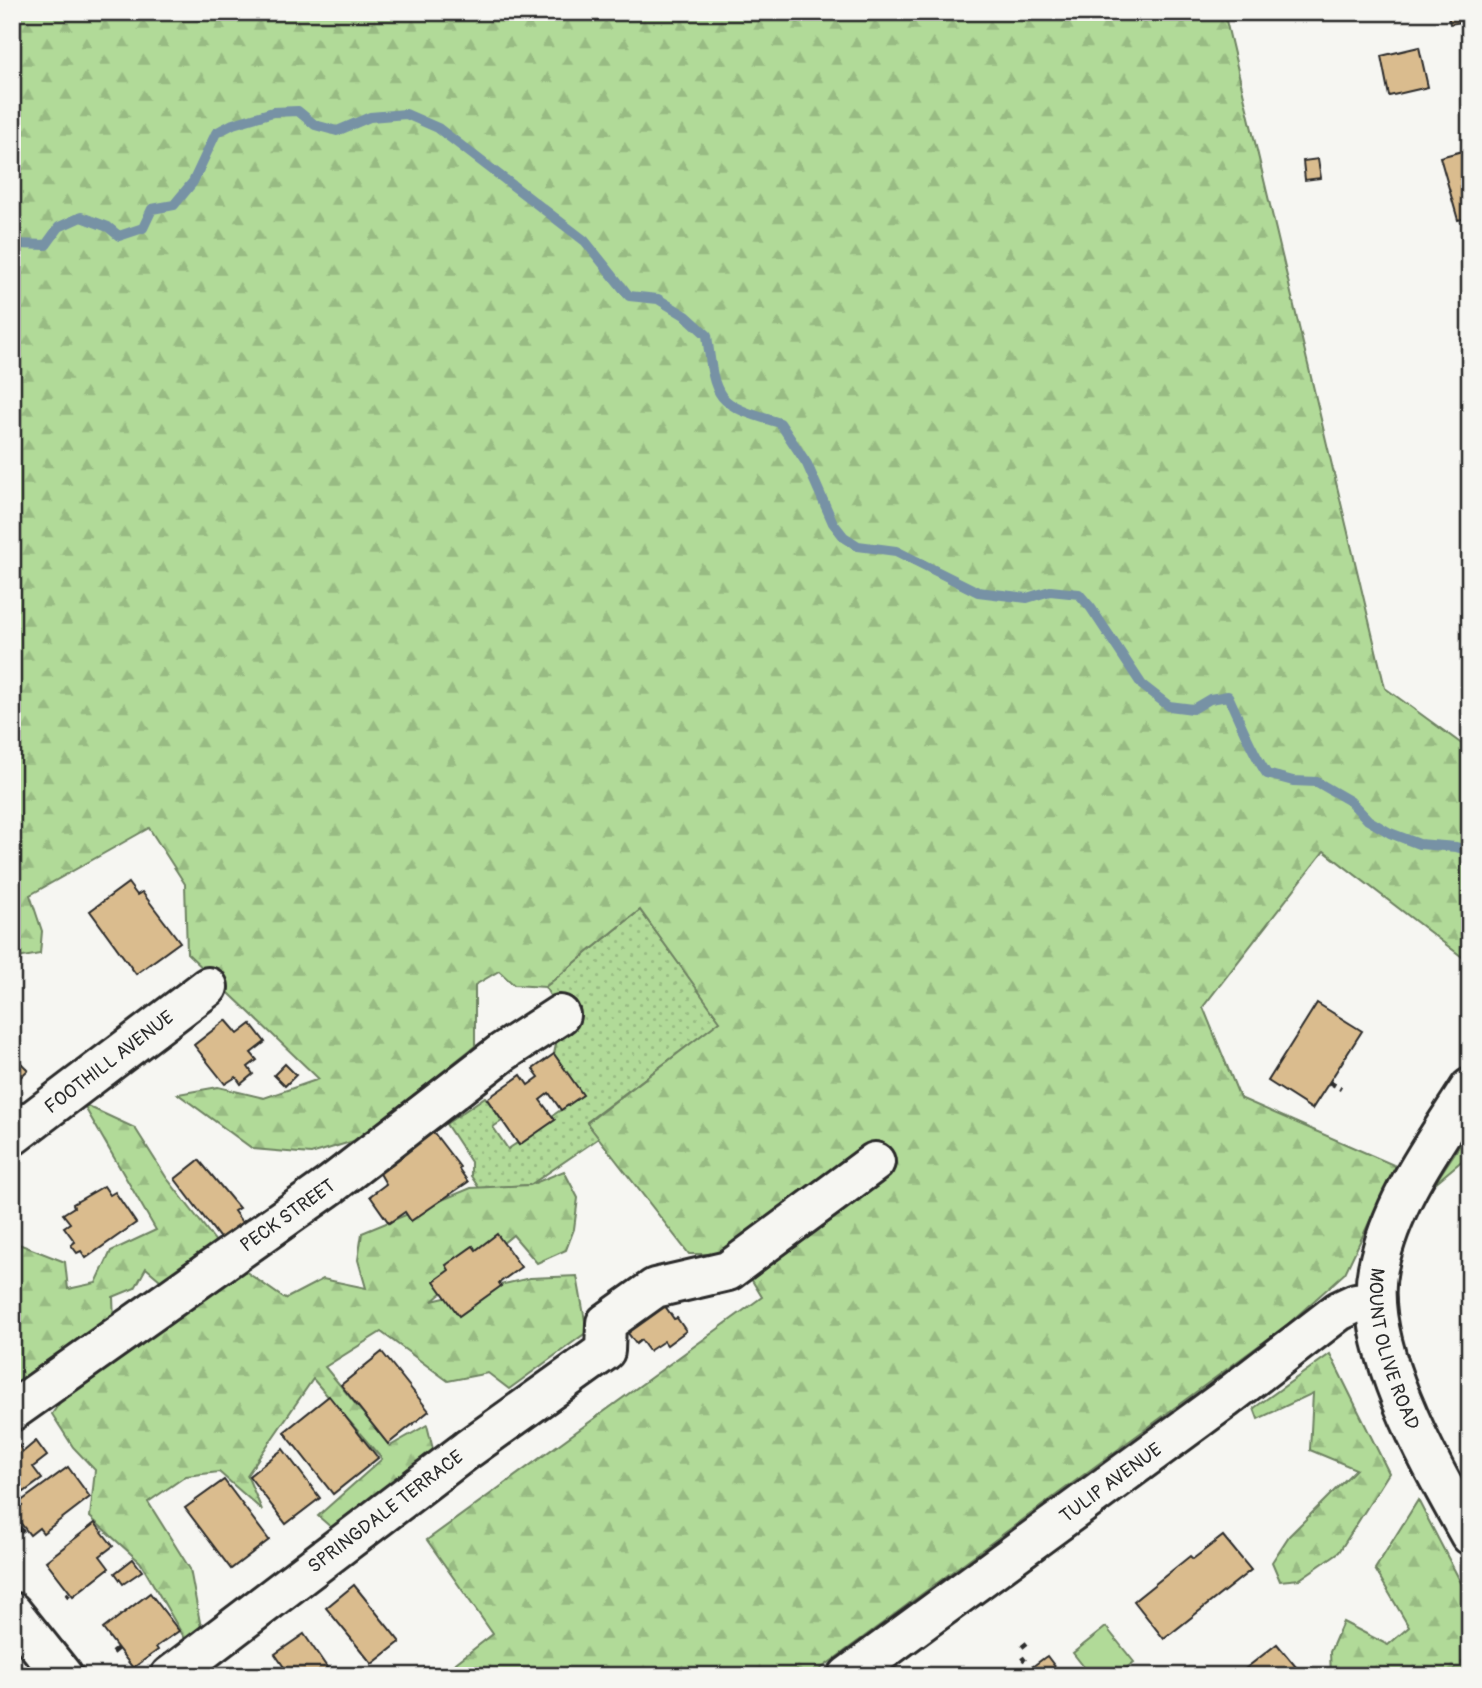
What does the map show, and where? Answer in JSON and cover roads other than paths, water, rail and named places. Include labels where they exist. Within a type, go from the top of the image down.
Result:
[{"type":"street","name":"FOOTHILL AVENUE","points":[[12,1136],[208,987]]},
{"type":"street","name":"PECK STREET","points":[[12,1411],[331,1185],[503,1052],[559,1015]]},
{"type":"street","name":"MOUNT OLIVE ROAD","points":[[1470,1088],[1431,1149],[1395,1216],[1377,1269],[1375,1300],[1381,1343],[1394,1381],[1470,1535]]},
{"type":"street","name":"SPRINGDALE TERRACE","points":[[170,1676],[468,1449],[605,1351],[606,1323],[655,1288],[728,1271],[876,1162]]},
{"type":"street","name":"TULIP AVENUE","points":[[867,1670],[1339,1311],[1356,1303],[1375,1300]]},
{"type":"street","points":[[12,1612],[63,1676]]},
{"type":"waterway","points":[[187,12],[200,16],[213,12]]},
{"type":"waterway","points":[[12,231],[19,244],[46,245],[59,227],[81,217],[108,227],[119,236],[143,228],[152,209],[174,205],[193,182],[216,133],[233,124],[273,112],[298,111],[315,125],[337,131],[370,117],[406,114],[438,128],[585,241],[629,296],[658,299],[686,316],[707,335],[716,387],[722,397],[742,411],[780,423],[807,464],[833,523],[844,537],[858,546],[896,551],[978,592],[1027,598],[1050,591],[1079,594],[1142,685],[1169,706],[1193,709],[1210,699],[1228,696],[1267,774],[1293,781],[1317,782],[1350,801],[1368,820],[1390,833],[1419,844],[1470,851]]}]
